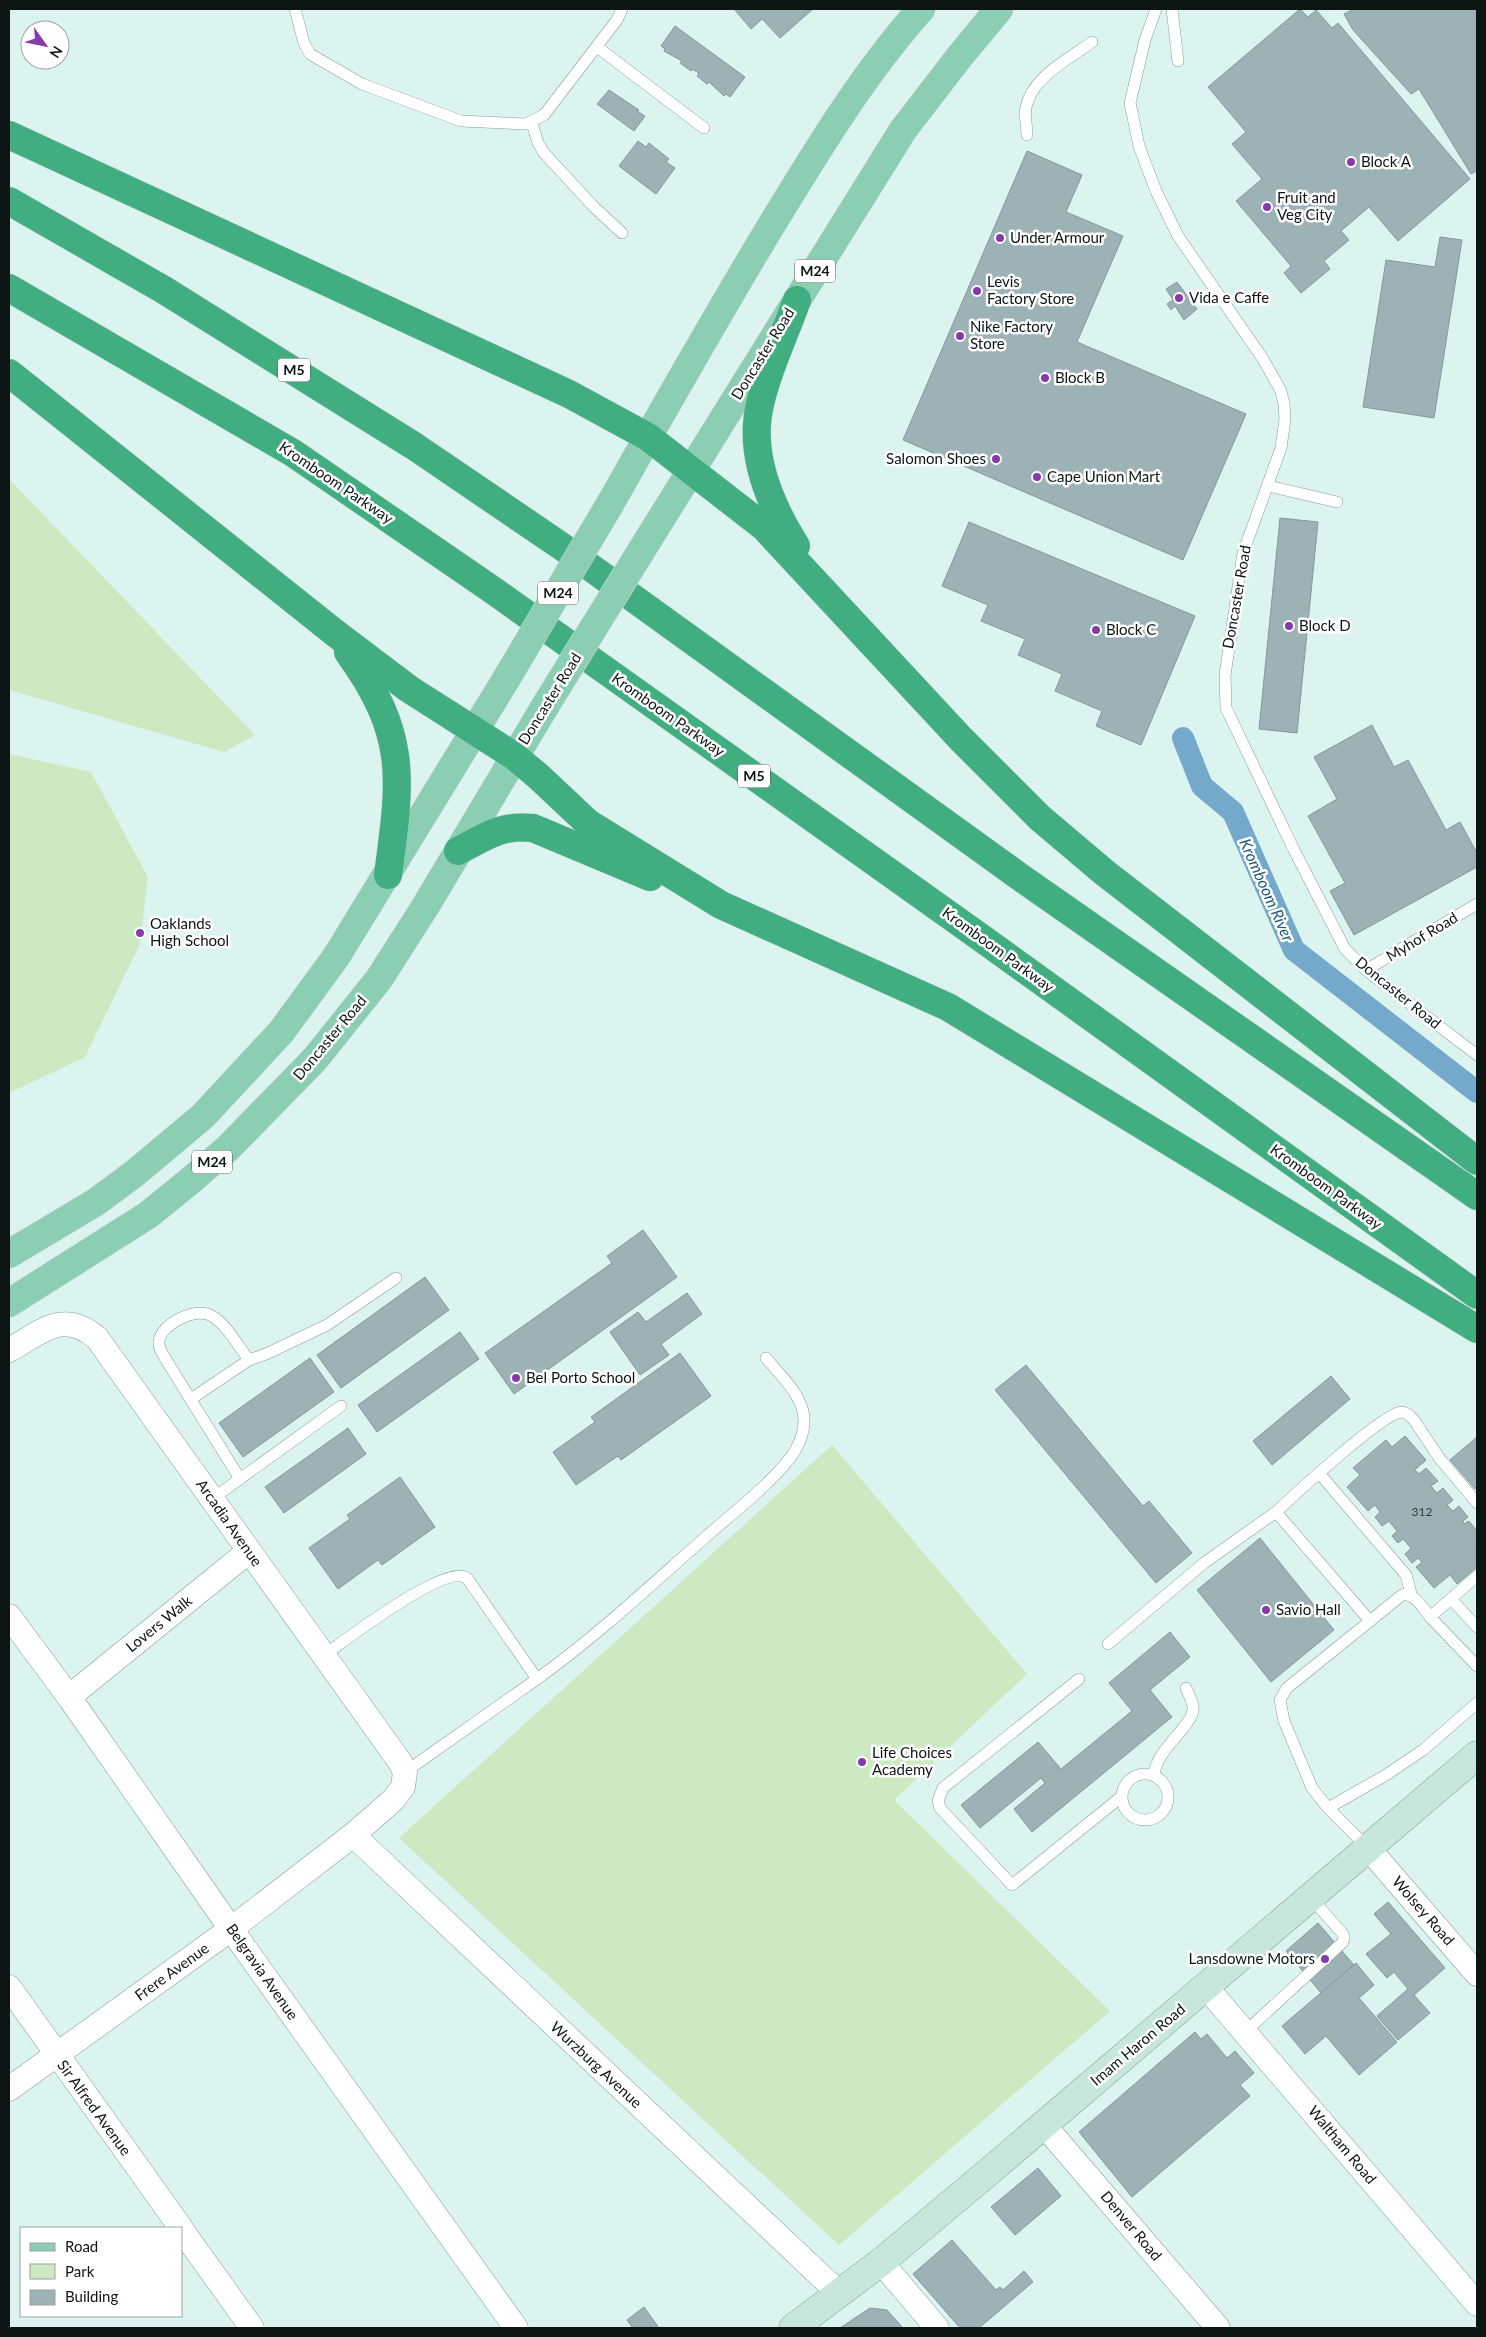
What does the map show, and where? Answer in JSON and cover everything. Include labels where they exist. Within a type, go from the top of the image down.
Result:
[{"type":"highway","points":[[9,135],[569,394],[648,437],[764,527],[961,739],[1040,818],[1105,873],[1477,1161]]},
{"type":"highway","name":"M5","points":[[9,200],[173,295],[422,451],[561,546],[1020,877],[1477,1196]]},
{"type":"highway","name":"Kromboom Parkway","points":[[9,288],[293,453],[510,602],[1477,1295]]},
{"type":"highway","points":[[797,300],[767,382],[757,423],[759,459],[772,500],[785,528],[817,583]]},
{"type":"highway","points":[[9,373],[334,633],[410,689],[514,756],[588,823],[721,905]]},
{"type":"highway","points":[[334,633],[374,693],[388,720],[396,752],[397,806],[388,875]]},
{"type":"highway","points":[[458,851],[498,830],[514,826],[533,828],[618,865],[721,905],[948,1007],[1477,1329]]},
{"type":"main road","name":"M24","points":[[9,1254],[96,1202],[203,1116],[281,1032],[336,957],[388,875],[505,681],[813,157],[868,74],[921,9]]},
{"type":"main road","name":"Doncaster Road","points":[[9,1303],[148,1215],[228,1148],[316,1059],[379,979],[514,756],[903,130],[999,9]]},
{"type":"street","name":"Arcadia Avenue","points":[[9,1350],[61,1324],[68,1323],[88,1330],[97,1338],[400,1762],[402,1782]]},
{"type":"street","name":"Lovers Walk","points":[[69,1697],[249,1551]]},
{"type":"street","name":"Belgravia Avenue","points":[[9,1616],[69,1697],[231,1929],[516,2328]]},
{"type":"street","name":"Imam Haron Road","points":[[793,2328],[880,2262],[1477,1755]]},
{"type":"street","name":"Frere Avenue","points":[[9,2089],[231,1929],[353,1835],[402,1782]]},
{"type":"street","name":"Wurzburg Avenue","points":[[353,1835],[840,2294]]},
{"type":"street","name":"Wolsey Road","points":[[1368,1848],[1477,1974]]},
{"type":"street","name":"Sir Alfred Avenue","points":[[9,1986],[180,2227]]},
{"type":"street","name":"Waltham Road","points":[[1206,1987],[1477,2304]]},
{"type":"street","name":"Denver Road","points":[[1043,2124],[1218,2328]]},
{"type":"street","name":"Sir Alfred Avenue","points":[[182,2230],[252,2328]]},
{"type":"street","points":[[880,2262],[937,2328]]},
{"type":"lane","points":[[295,9],[304,43],[310,54],[362,84],[461,121],[526,124],[532,123],[544,115],[617,20],[622,9]]},
{"type":"lane","name":"Doncaster Road","points":[[1156,9],[1145,40],[1130,103],[1136,137],[1156,191],[1178,236],[1262,359],[1281,391],[1285,419],[1283,435],[1268,486],[1243,553],[1225,668],[1226,708],[1294,850],[1345,949],[1366,970],[1477,1055]]},
{"type":"lane","points":[[1172,9],[1178,61]]},
{"type":"lane","points":[[1027,135],[1025,109],[1028,97],[1042,79],[1092,42]]},
{"type":"lane","points":[[597,47],[704,128]]},
{"type":"lane","points":[[532,123],[538,144],[544,153],[594,207],[622,233]]},
{"type":"lane","points":[[1268,486],[1338,502]]},
{"type":"lane","name":"Myhof Road","points":[[1366,970],[1477,904]]},
{"type":"lane","points":[[191,1399],[250,1360],[326,1325],[396,1278]]},
{"type":"lane","points":[[240,1479],[168,1363],[159,1341],[168,1328],[186,1316],[202,1312],[211,1315],[220,1322],[250,1360]]},
{"type":"lane","points":[[402,1782],[567,1658],[780,1469],[794,1452],[803,1431],[804,1421],[802,1408],[792,1388],[766,1358]]},
{"type":"lane","points":[[212,1500],[342,1406]]},
{"type":"lane","points":[[1108,1644],[1204,1563],[1276,1512],[1319,1473],[1395,1414],[1405,1413],[1414,1420],[1440,1459],[1477,1503]]},
{"type":"lane","points":[[1319,1473],[1406,1575],[1412,1597]]},
{"type":"lane","points":[[1276,1512],[1370,1621]]},
{"type":"lane","points":[[323,1656],[385,1613],[432,1584],[462,1575],[467,1578],[537,1679]]},
{"type":"lane","points":[[1430,1617],[1477,1576]]},
{"type":"lane","points":[[1368,1848],[1328,1808],[1312,1788],[1284,1721],[1280,1700],[1287,1688],[1402,1595],[1407,1594],[1477,1666]]},
{"type":"lane","points":[[1451,1599],[1477,1627]]},
{"type":"lane","points":[[1079,1679],[943,1788],[938,1802],[940,1808],[1012,1885],[1121,1797]]},
{"type":"lane","points":[[1154,1775],[1154,1768],[1162,1753],[1191,1718],[1193,1705],[1186,1688]]},
{"type":"lane","points":[[1328,1808],[1386,1775],[1423,1750],[1477,1703]]},
{"type":"lane","points":[[1145,1773],[1154,1775],[1162,1780],[1166,1788],[1167,1806],[1154,1819],[1145,1821],[1136,1819],[1128,1814],[1123,1806],[1121,1797],[1123,1788],[1128,1780],[1136,1775],[1145,1773]]},
{"type":"lane","points":[[1245,2032],[1343,1942],[1343,1934],[1310,1898]]},
{"type":"green space","points":[[9,479],[255,735],[224,752],[9,690]]},
{"type":"green space","points":[[9,754],[91,772],[148,877],[140,944],[85,1057],[9,1093]]},
{"type":"green space","points":[[832,1445],[1027,1674],[894,1800],[1110,2011],[839,2245],[399,1838]]},
{"type":"building","points":[[734,9],[813,9],[780,38],[762,19],[751,29]]},
{"type":"building","name":"Block A","points":[[1300,9],[1308,17],[1316,10],[1332,28],[1338,23],[1470,179],[1398,241],[1369,207],[1341,231],[1349,240],[1324,261],[1330,269],[1301,293],[1284,273],[1291,266],[1236,201],[1262,179],[1232,144],[1246,132],[1208,87]]},
{"type":"building","points":[[1354,9],[1477,9],[1477,171],[1471,174],[1419,89],[1411,94],[1353,30],[1344,14]]},
{"type":"building","points":[[675,26],[745,77],[730,97],[726,94],[724,96],[709,82],[707,84],[697,76],[699,73],[692,69],[691,71],[680,63],[682,61],[664,51],[665,49],[661,46]]},
{"type":"building","points":[[609,90],[645,116],[634,131],[597,104]]},
{"type":"building","points":[[638,141],[646,147],[649,143],[669,159],[666,162],[675,168],[656,194],[619,166]]},
{"type":"building","name":"Block B","points":[[1027,151],[1082,175],[1066,212],[1123,236],[1077,342],[1246,414],[1183,560],[903,440]]},
{"type":"building","points":[[1440,237],[1462,240],[1434,418],[1363,407],[1386,260],[1435,267]]},
{"type":"building","points":[[1177,282],[1197,309],[1184,320],[1175,306],[1171,310],[1167,304],[1173,300],[1166,289]]},
{"type":"building","name":"Block D","points":[[1280,518],[1318,522],[1297,733],[1259,729]]},
{"type":"building","name":"Block C","points":[[969,522],[1195,616],[1141,745],[1096,726],[1102,711],[1055,691],[1062,674],[1018,655],[1025,639],[981,621],[988,605],[942,586]]},
{"type":"building","points":[[1372,725],[1394,767],[1408,760],[1446,830],[1460,822],[1477,853],[1477,867],[1354,935],[1330,891],[1345,883],[1308,816],[1337,799],[1314,757]]},
{"type":"building","points":[[643,1230],[677,1277],[514,1394],[485,1353],[612,1263],[607,1256]]},
{"type":"building","points":[[425,1277],[449,1310],[341,1388],[317,1355]]},
{"type":"building","points":[[687,1293],[702,1314],[661,1344],[669,1355],[640,1375],[610,1332],[638,1312],[646,1322]]},
{"type":"building","points":[[460,1332],[479,1359],[377,1432],[358,1405]]},
{"type":"building","points":[[680,1353],[711,1396],[621,1460],[618,1456],[576,1485],[553,1452],[595,1422],[591,1417]]},
{"type":"building","points":[[310,1358],[334,1392],[243,1457],[219,1423]]},
{"type":"building","points":[[1026,1365],[1143,1506],[1149,1501],[1192,1553],[1156,1583],[995,1390]]},
{"type":"building","points":[[1331,1376],[1350,1399],[1272,1465],[1253,1441]]},
{"type":"building","points":[[348,1428],[366,1454],[284,1513],[265,1487]]},
{"type":"building","points":[[1405,1436],[1426,1460],[1415,1470],[1419,1474],[1426,1468],[1438,1481],[1431,1486],[1437,1493],[1443,1488],[1453,1500],[1447,1505],[1453,1511],[1459,1506],[1468,1517],[1463,1521],[1464,1524],[1469,1521],[1477,1531],[1477,1567],[1457,1584],[1450,1575],[1434,1588],[1416,1567],[1422,1562],[1418,1558],[1412,1563],[1405,1554],[1411,1548],[1403,1539],[1398,1543],[1392,1536],[1397,1531],[1389,1521],[1382,1526],[1375,1517],[1380,1512],[1375,1505],[1368,1511],[1347,1487],[1360,1475],[1353,1468],[1386,1440],[1392,1447]]},
{"type":"building","points":[[1477,1437],[1477,1488],[1475,1489],[1450,1460]]},
{"type":"building","points":[[400,1477],[435,1527],[382,1565],[378,1560],[338,1589],[309,1548],[350,1519],[347,1515]]},
{"type":"building","name":"Savio Hall","points":[[1260,1538],[1334,1630],[1271,1682],[1197,1590]]},
{"type":"building","points":[[1170,1632],[1190,1657],[1150,1690],[1172,1717],[1032,1832],[1014,1809],[1045,1783],[1041,1778],[980,1828],[961,1805],[1038,1742],[1061,1769],[1132,1711],[1109,1683]]},
{"type":"building","points":[[1388,1902],[1445,1968],[1414,1995],[1430,2013],[1398,2040],[1377,2016],[1408,1989],[1394,1972],[1387,1978],[1366,1954],[1391,1934],[1374,1914]]},
{"type":"building","points":[[1318,1923],[1354,1965],[1321,1993],[1286,1951]]},
{"type":"building","points":[[1356,1963],[1374,1985],[1359,1998],[1397,2042],[1359,2075],[1326,2036],[1305,2054],[1282,2026]]},
{"type":"building","points":[[1195,2032],[1201,2039],[1207,2034],[1227,2058],[1235,2051],[1254,2073],[1240,2085],[1250,2096],[1132,2197],[1079,2132]]},
{"type":"building","points":[[1038,2168],[1061,2196],[1015,2235],[991,2207]]},
{"type":"building","points":[[952,2240],[996,2290],[1000,2287],[1003,2290],[1024,2271],[1033,2282],[979,2328],[960,2328],[913,2274]]},
{"type":"building","points":[[644,2307],[659,2328],[630,2328],[632,2327],[627,2320]]},
{"type":"building","points":[[870,2308],[887,2310],[903,2328],[840,2328]]},
{"type":"waterway","name":"Kromboom River","points":[[1183,738],[1202,786],[1233,812],[1294,950],[1477,1092]]},
{"type":"place","name":"Block A","points":[[1351,162]]},
{"type":"place","name":"Fruit and Veg City","points":[[1267,207]]},
{"type":"place","name":"Under Armour","points":[[1000,238]]},
{"type":"place","name":"Levis Factory Store","points":[[977,291]]},
{"type":"place","name":"Vida e Caffe","points":[[1179,298]]},
{"type":"place","name":"Nike Factory Store","points":[[960,336]]},
{"type":"place","name":"Block B","points":[[1045,378]]},
{"type":"place","name":"Salomon Shoes","points":[[996,459]]},
{"type":"place","name":"Cape Union Mart","points":[[1037,477]]},
{"type":"place","name":"Block D","points":[[1289,626]]},
{"type":"place","name":"Block C","points":[[1096,630]]},
{"type":"place","name":"Oaklands High School","points":[[140,933]]},
{"type":"place","name":"Bel Porto School","points":[[516,1378]]},
{"type":"place","name":"Savio Hall","points":[[1266,1610]]},
{"type":"place","name":"Life Choices Academy","points":[[862,1762]]},
{"type":"place","name":"Lansdowne Motors","points":[[1325,1959]]}]
